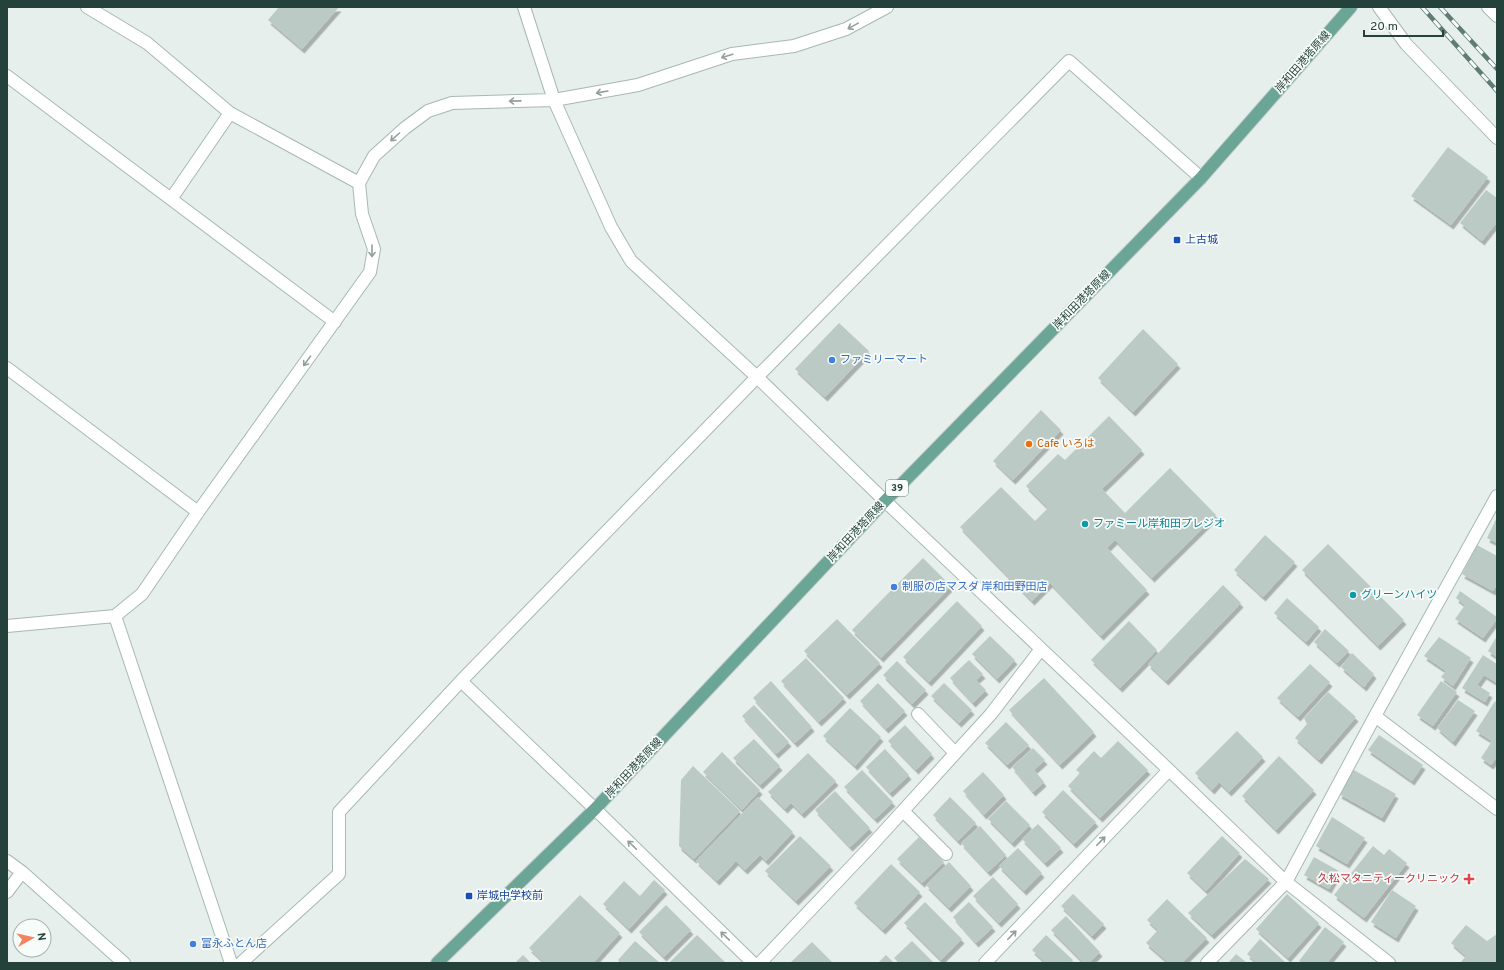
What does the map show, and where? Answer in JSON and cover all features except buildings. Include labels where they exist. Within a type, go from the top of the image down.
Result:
[{"type":"main road","name":"岸和田港塔原線","points":[[437,963],[595,809],[885,501],[1201,178],[1351,7]]},
{"type":"street","points":[[87,7],[146,43],[230,113],[359,183]]},
{"type":"street","points":[[524,7],[554,100],[611,227],[631,261],[757,377],[885,501],[1286,882],[1389,963]]},
{"type":"street","points":[[7,626],[115,616],[142,594],[198,512],[370,272],[374,249],[362,214],[359,183],[374,156],[405,128],[428,112],[452,103],[554,100],[638,85],[732,54],[794,46],[846,29],[887,7]]},
{"type":"street","points":[[1379,7],[1406,44],[1497,138]]},
{"type":"street","points":[[1488,7],[1497,16]]},
{"type":"street","points":[[241,963],[339,874],[339,812],[461,680],[1068,61],[1201,178]]},
{"type":"street","points":[[7,76],[335,322]]},
{"type":"street","points":[[171,199],[230,113]]},
{"type":"street","points":[[7,368],[198,512]]},
{"type":"street","points":[[1207,963],[1286,882],[1374,716],[1497,496]]},
{"type":"street","points":[[115,616],[231,963]]},
{"type":"street","points":[[760,963],[870,847],[991,714],[1041,649]]},
{"type":"street","points":[[461,680],[753,963]]},
{"type":"street","points":[[918,714],[955,753]]},
{"type":"street","points":[[1374,716],[1497,809]]},
{"type":"street","points":[[985,963],[1169,770]]},
{"type":"street","points":[[903,811],[946,854]]},
{"type":"street","points":[[7,861],[22,872],[124,963]]},
{"type":"street","points":[[7,892],[22,872]]},
{"type":"railway","points":[[1422,7],[1497,91]]},
{"type":"railway","points":[[1440,7],[1497,69]]},
{"type":"place","name":"上古城","points":[[1177,240]]},
{"type":"place","name":"ファミリーマート","points":[[832,360]]},
{"type":"place","name":"Cafe いろは","points":[[1029,444]]},
{"type":"place","name":"ファミール岸和田プレジオ","points":[[1085,524]]},
{"type":"place","name":"制服の店マスダ 岸和田野田店","points":[[894,587]]},
{"type":"place","name":"グリーンハイツ","points":[[1353,595]]},
{"type":"place","name":"久松マタニティークリニック","points":[[1469,879]]},
{"type":"place","name":"岸城中学校前","points":[[469,896]]},
{"type":"place","name":"富永ふとん店","points":[[193,944]]}]
